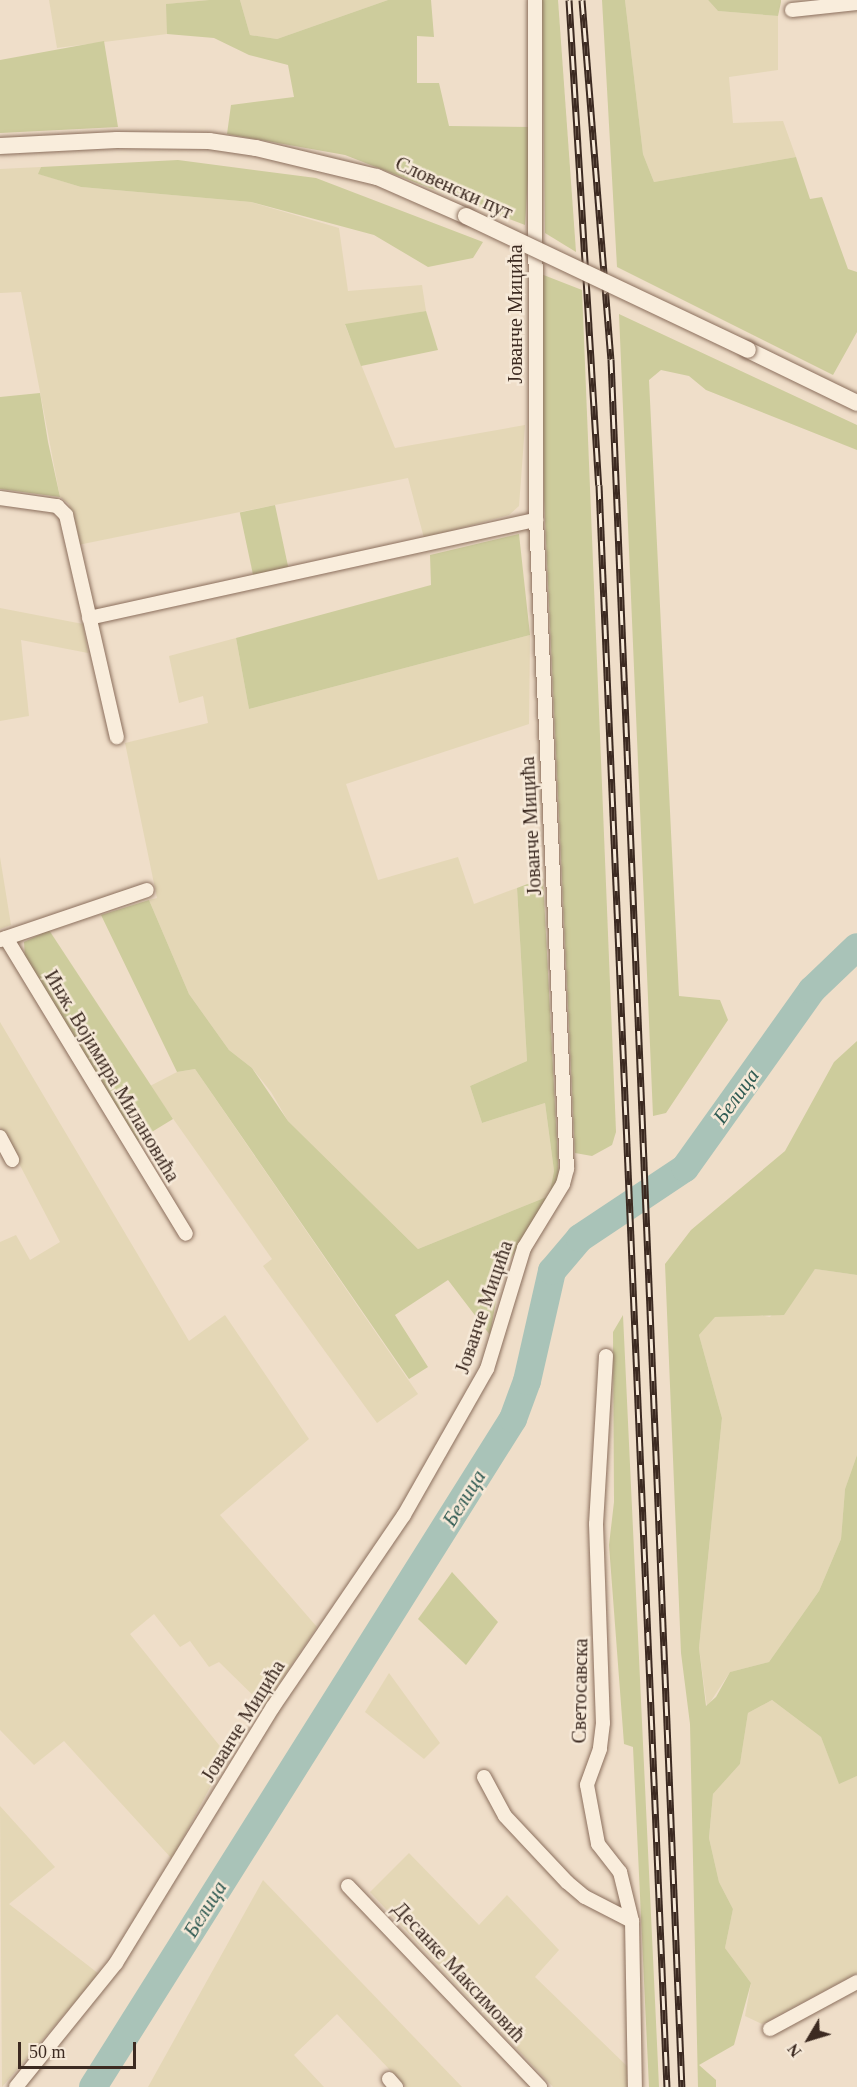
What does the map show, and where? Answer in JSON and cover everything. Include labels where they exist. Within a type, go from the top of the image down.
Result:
[{"type":"street","name":"Јованче Мицића","points":[[16,2087],[116,1963],[273,1707],[404,1515],[487,1369],[524,1248],[563,1184],[567,1169],[536,520],[535,0]]},
{"type":"street","points":[[792,10],[857,3]]},
{"type":"street","name":"Словенски пут","points":[[0,146],[117,140],[209,141],[256,148],[377,177],[466,216],[857,403]]},
{"type":"street","points":[[0,498],[57,507],[66,515],[117,737]]},
{"type":"street","points":[[89,618],[536,520]]},
{"type":"street","points":[[3,939],[147,890]]},
{"type":"street","name":"Инж. Војимира Милановића","points":[[3,939],[186,1234]]},
{"type":"street","points":[[0,1137],[12,1160]]},
{"type":"street","name":"Светосавска","points":[[606,1356],[596,1524],[603,1723],[600,1749],[587,1785],[598,1844],[620,1872],[632,1921],[635,2087]]},
{"type":"street","points":[[484,1777],[505,1816],[567,1882],[585,1897],[632,1921]]},
{"type":"street","name":"Десанке Максимовић","points":[[348,1886],[540,2087]]},
{"type":"street","points":[[770,2029],[857,1982]]},
{"type":"shaded area","points":[[49,0],[209,0],[167,4],[167,34],[57,48]]},
{"type":"shaded area","points":[[240,0],[388,0],[277,39],[250,35]]},
{"type":"shaded area","points":[[625,0],[708,0],[718,11],[778,16],[778,70],[729,77],[733,123],[783,121],[796,157],[654,182],[643,154]]},
{"type":"shaded area","points":[[41,167],[39,174],[81,187],[251,202],[339,228],[348,291],[422,285],[426,311],[345,325],[395,448],[525,425],[519,506],[509,515],[424,538],[408,478],[78,545],[69,504],[60,497],[21,292],[0,293],[0,169]]},
{"type":"shaded area","points":[[0,608],[83,624],[88,653],[21,640],[29,716],[0,721]]},
{"type":"shaded area","points":[[530,635],[529,724],[346,784],[378,880],[458,857],[474,904],[517,888],[527,1061],[470,1086],[482,1123],[545,1103],[554,1171],[549,1196],[418,1249],[288,1121],[271,1092],[252,1068],[229,1050],[189,994],[149,900],[157,898],[125,743],[208,723],[203,696],[179,703],[169,656],[236,638],[249,709]]},
{"type":"shaded area","points":[[0,857],[11,925],[0,929]]},
{"type":"shaded area","points":[[0,1022],[189,1341],[225,1315],[309,1439],[220,1515],[317,1627],[264,1706],[219,1662],[209,1667],[190,1641],[180,1647],[154,1614],[130,1634],[227,1755],[172,1859],[64,1741],[34,1765],[0,1730],[0,1242],[16,1235],[30,1260],[60,1242],[0,1127]]},
{"type":"shaded area","points":[[195,1069],[418,1394],[377,1423],[263,1266],[272,1259],[150,1086],[177,1072]]},
{"type":"shaded area","points":[[815,1269],[857,1275],[857,1455],[845,1489],[841,1539],[819,1591],[769,1662],[730,1672],[707,1707],[699,1648],[722,1418],[699,1335],[714,1317],[754,1314],[770,1317]]},
{"type":"shaded area","points":[[389,1673],[440,1743],[424,1759],[365,1712]]},
{"type":"shaded area","points":[[772,1700],[821,1737],[839,1783],[857,1776],[857,1973],[762,2024],[745,2016],[751,1983],[725,1948],[733,1909],[719,1882],[709,1838],[713,1794],[740,1764],[748,1713]]},
{"type":"shaded area","points":[[0,1806],[55,1867],[9,1904],[99,1974],[2,2087]]},
{"type":"shaded area","points":[[409,1853],[479,1925],[507,1895],[559,1950],[535,1977],[628,2067],[628,2087],[553,2087],[370,1892]]},
{"type":"shaded area","points":[[263,1880],[462,2087],[406,2087],[337,2014],[294,2055],[324,2087],[148,2087]]},
{"type":"green space","points":[[240,0],[250,35],[277,39],[388,0],[431,0],[434,37],[417,36],[417,83],[439,83],[449,126],[531,127],[525,225],[345,155],[227,134],[231,105],[294,97],[288,65],[249,55],[214,38],[167,34],[166,4]]},
{"type":"green space","points":[[542,0],[558,0],[576,252],[545,233]]},
{"type":"green space","points":[[602,0],[625,0],[643,154],[654,182],[796,157],[810,199],[822,197],[848,269],[857,272],[857,332],[833,375],[617,267]]},
{"type":"green space","points":[[708,0],[781,0],[781,2],[778,16],[718,11]]},
{"type":"green space","points":[[104,41],[118,127],[0,133],[0,60]]},
{"type":"green space","points":[[178,160],[316,178],[483,242],[473,258],[428,267],[374,235],[251,202],[81,187],[38,174],[41,167]]},
{"type":"green space","points":[[541,274],[582,290],[616,1132],[612,1145],[592,1156],[575,1153],[544,499]]},
{"type":"green space","points":[[426,311],[438,350],[361,366],[345,324]]},
{"type":"green space","points":[[619,314],[857,425],[857,450],[706,390],[689,376],[661,370],[649,380],[679,996],[720,1000],[728,1020],[666,1113],[653,1116]]},
{"type":"green space","points":[[40,393],[60,497],[0,489],[0,397]]},
{"type":"green space","points":[[275,505],[289,570],[254,577],[240,512]]},
{"type":"green space","points":[[519,534],[530,635],[249,709],[236,638],[431,585],[430,555]]},
{"type":"green space","points":[[543,878],[559,1181],[508,1263],[497,1295],[490,1335],[448,1280],[395,1315],[428,1367],[409,1379],[195,1069],[177,1072],[101,915],[149,900],[189,994],[229,1050],[252,1068],[288,1121],[418,1249],[549,1196],[554,1171],[545,1103],[482,1123],[470,1086],[527,1061],[517,888]]},
{"type":"green space","points":[[49,930],[173,1119],[137,1141],[25,959],[24,942]]},
{"type":"green space","points":[[857,1041],[857,1275],[815,1269],[784,1315],[715,1317],[699,1335],[722,1418],[699,1648],[706,1706],[716,1697],[730,1672],[769,1662],[819,1591],[841,1539],[845,1489],[857,1455],[857,1776],[839,1784],[821,1737],[772,1700],[748,1713],[740,1764],[713,1794],[709,1838],[719,1882],[733,1909],[725,1948],[751,1983],[734,2045],[699,2065],[716,2080],[716,2087],[698,2087],[690,1724],[681,1653],[665,1264],[691,1230],[785,1151],[834,1062]]},
{"type":"green space","points":[[623,1315],[659,2087],[649,2087],[633,1747],[624,1744],[609,1545],[614,1502],[613,1332]]},
{"type":"green space","points":[[452,1572],[498,1622],[466,1665],[418,1619]]},
{"type":"waterway","name":"Белица","points":[[93,2087],[513,1419],[527,1381],[552,1271],[580,1238],[685,1168],[812,990],[857,947]]},
{"type":"railway","points":[[569,0],[599,485],[667,2087]]},
{"type":"railway","points":[[582,0],[611,359],[682,2087]]}]
